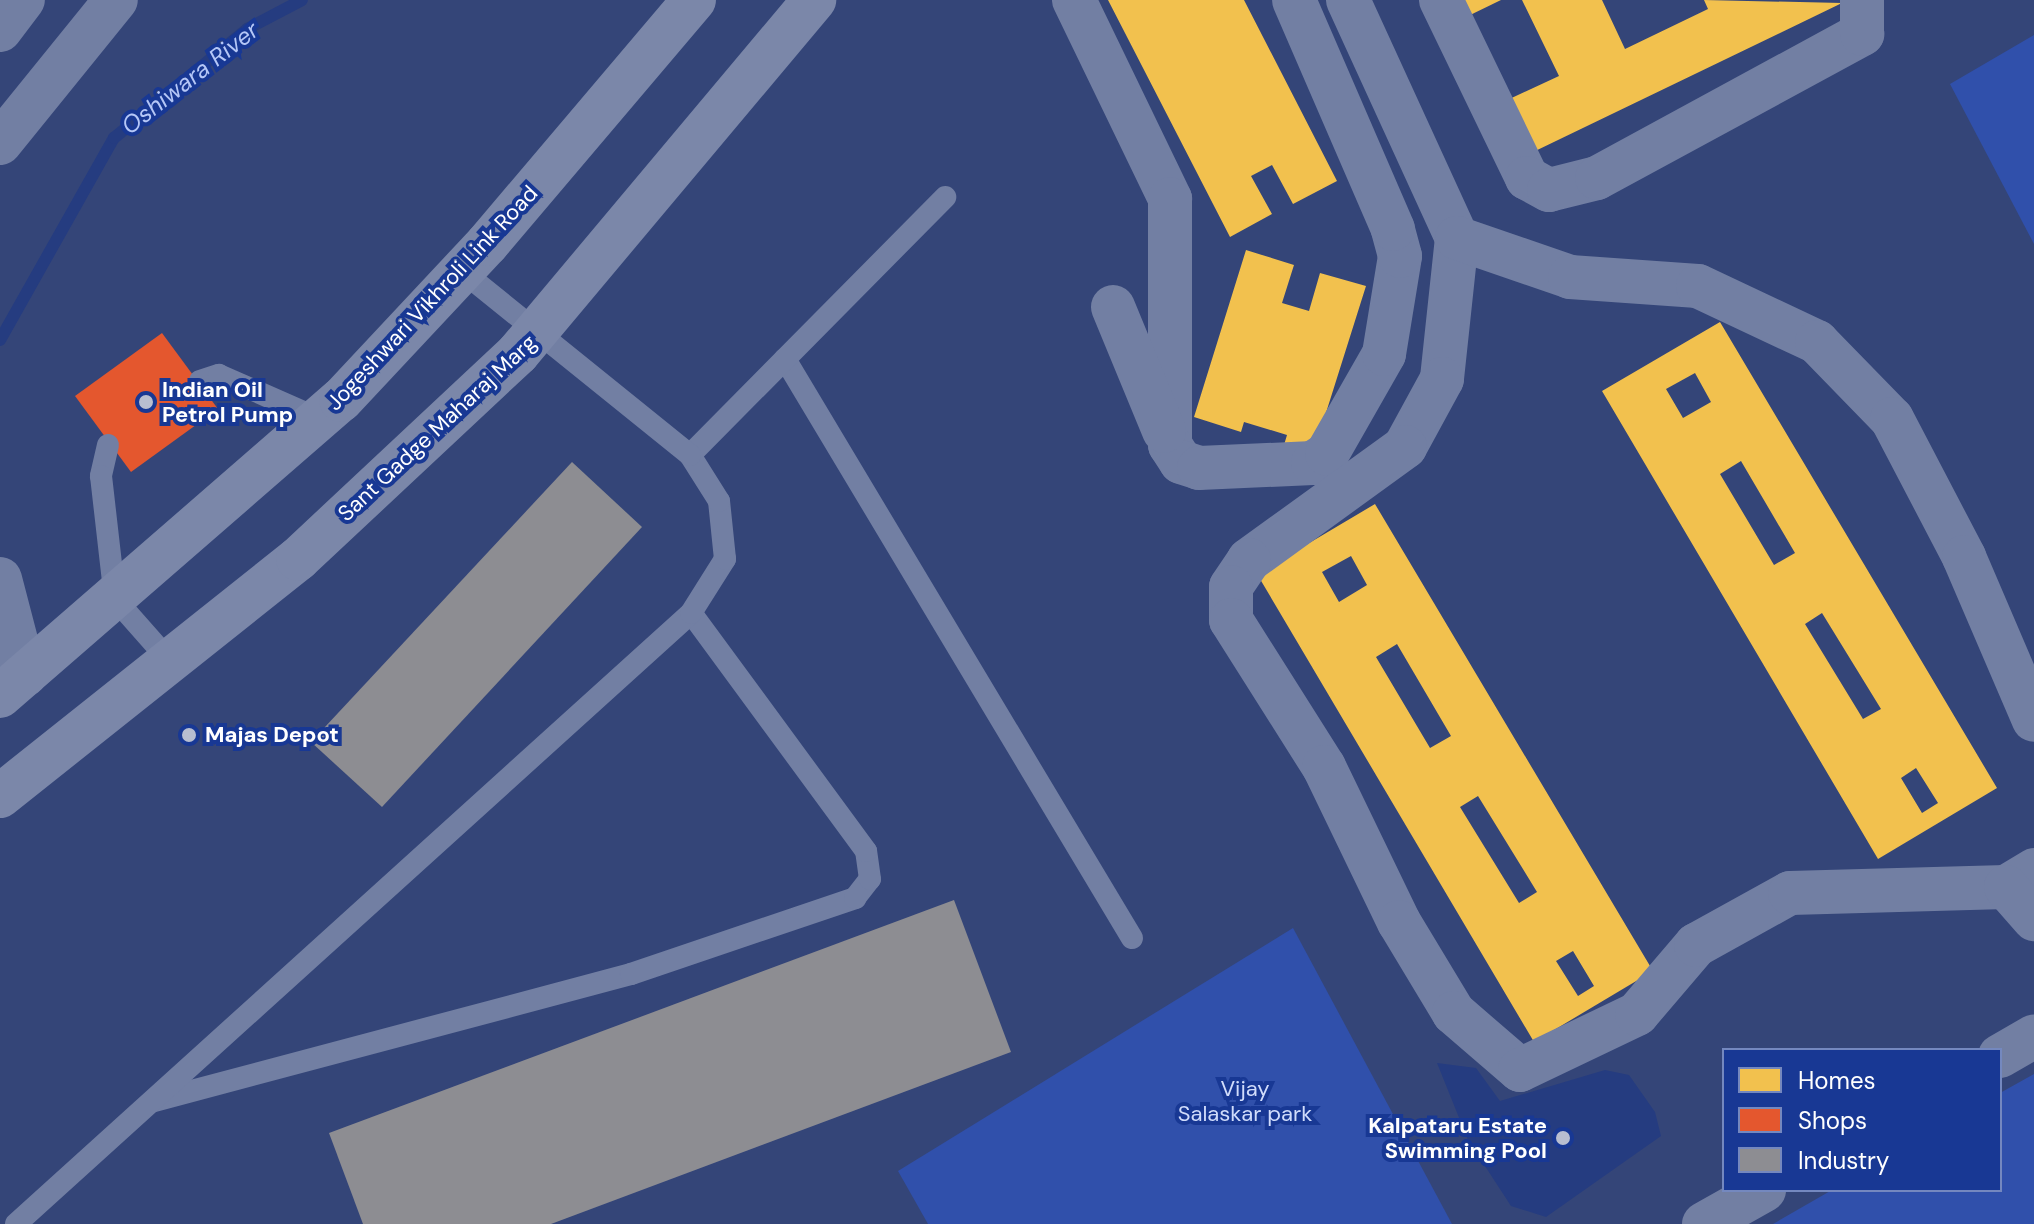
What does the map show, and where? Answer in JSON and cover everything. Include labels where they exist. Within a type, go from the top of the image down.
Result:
[{"type":"main road","name":"Jogeshwari Vikhroli Link Road","points":[[12,685],[115,599],[319,419],[461,270],[694,0]]},
{"type":"main road","name":"Sant Gadge Maharaj Marg","points":[[0,796],[298,559],[540,331],[814,0]]},
{"type":"street","points":[[0,30],[23,0]]},
{"type":"street","points":[[1074,0],[1170,199],[1176,249],[1170,445]]},
{"type":"street","points":[[1113,307],[1170,445],[1181,462],[1199,468],[1313,463],[1327,454],[1379,372],[1400,256],[1349,115],[1294,0]]},
{"type":"street","points":[[1348,0],[1457,238],[1442,379],[1405,447],[1249,560],[1231,587],[1231,620],[1324,767],[1399,922],[1454,1013],[1520,1070],[1637,1014],[1696,945],[1790,893],[2020,878],[2034,919]]},
{"type":"street","points":[[1441,0],[1527,178],[1549,190],[1597,178],[1862,34],[1862,0]]},
{"type":"street","points":[[0,143],[100,5]]},
{"type":"street","points":[[1457,238],[1570,277],[1698,286],[1817,342],[1892,419],[1964,557],[2034,720]]},
{"type":"street","points":[[0,579],[12,685]]},
{"type":"street","points":[[2002,1055],[2034,1036]]},
{"type":"street","points":[[1704,1224],[1760,1192]]},
{"type":"lane","points":[[690,455],[945,197]]},
{"type":"lane","points":[[16,1224],[691,613],[725,559],[719,501],[690,455],[461,270]]},
{"type":"lane","points":[[785,359],[1132,938]]},
{"type":"lane","points":[[200,381],[219,375],[319,419]]},
{"type":"lane","points":[[108,445],[101,476],[115,599],[169,660]]},
{"type":"lane","points":[[151,1102],[631,974],[855,898],[870,879],[866,851],[691,613]]},
{"type":"green space","points":[[2034,35],[2034,244],[1950,84]]},
{"type":"green space","name":"Vijay Salaskar park","points":[[1293,928],[1452,1224],[928,1224],[898,1171]]},
{"type":"green space","points":[[2034,1074],[2034,1224],[1773,1224],[1829,1192],[2002,1192],[2002,1092]]},
{"type":"shaded area","name":"Kalpataru Estate Swimming Pool","points":[[1437,1063],[1476,1068],[1500,1101],[1605,1070],[1629,1075],[1655,1112],[1661,1136],[1546,1217],[1511,1206],[1468,1140]]},
{"type":"building: Homes","points":[[1108,0],[1244,0],[1337,181],[1293,204],[1272,165],[1251,176],[1272,214],[1230,237]]},
{"type":"building: Homes","points":[[1455,0],[1501,0],[1464,18]]},
{"type":"building: Homes","points":[[1522,0],[1602,0],[1625,49],[1708,9],[1704,0],[1842,3],[1529,154],[1503,102],[1559,76]]},
{"type":"building: Homes","points":[[1246,250],[1294,265],[1282,303],[1309,311],[1320,273],[1366,286],[1313,454],[1284,445],[1287,435],[1244,422],[1241,432],[1194,417]]},
{"type":"building: Homes","points":[[1720,322],[1997,788],[1878,859],[1602,391]],"holes":[[[1695,373],[1711,402],[1683,418],[1666,389]],[[1741,461],[1795,553],[1774,565],[1720,474]],[[1822,613],[1881,709],[1863,719],[1805,624]],[[1916,768],[1938,803],[1922,813],[1901,778]]]},
{"type":"building: Homes","points":[[1375,504],[1653,971],[1534,1042],[1257,574]],"holes":[[[1351,556],[1367,585],[1339,602],[1322,572]],[[1397,644],[1451,736],[1430,748],[1376,657]],[[1478,796],[1537,892],[1519,903],[1460,807]],[[1573,951],[1594,986],[1578,996],[1556,961]]]},
{"type":"building: Shops","name":"Indian Oil Petrol Pump","points":[[162,333],[218,409],[131,472],[75,396]]},
{"type":"building: Industry","points":[[572,462],[642,527],[382,807],[311,742]]},
{"type":"building: Industry","points":[[954,900],[1011,1052],[551,1224],[363,1224],[329,1133]]},
{"type":"waterway","name":"Oshiwara River","points":[[0,340],[114,138],[247,29],[302,0]]},
{"type":"place","name":"Indian Oil Petrol Pump","points":[[146,402]]},
{"type":"place","name":"Majas Depot","points":[[189,735]]},
{"type":"place","name":"Kalpataru Estate Swimming Pool","points":[[1563,1138]]}]
